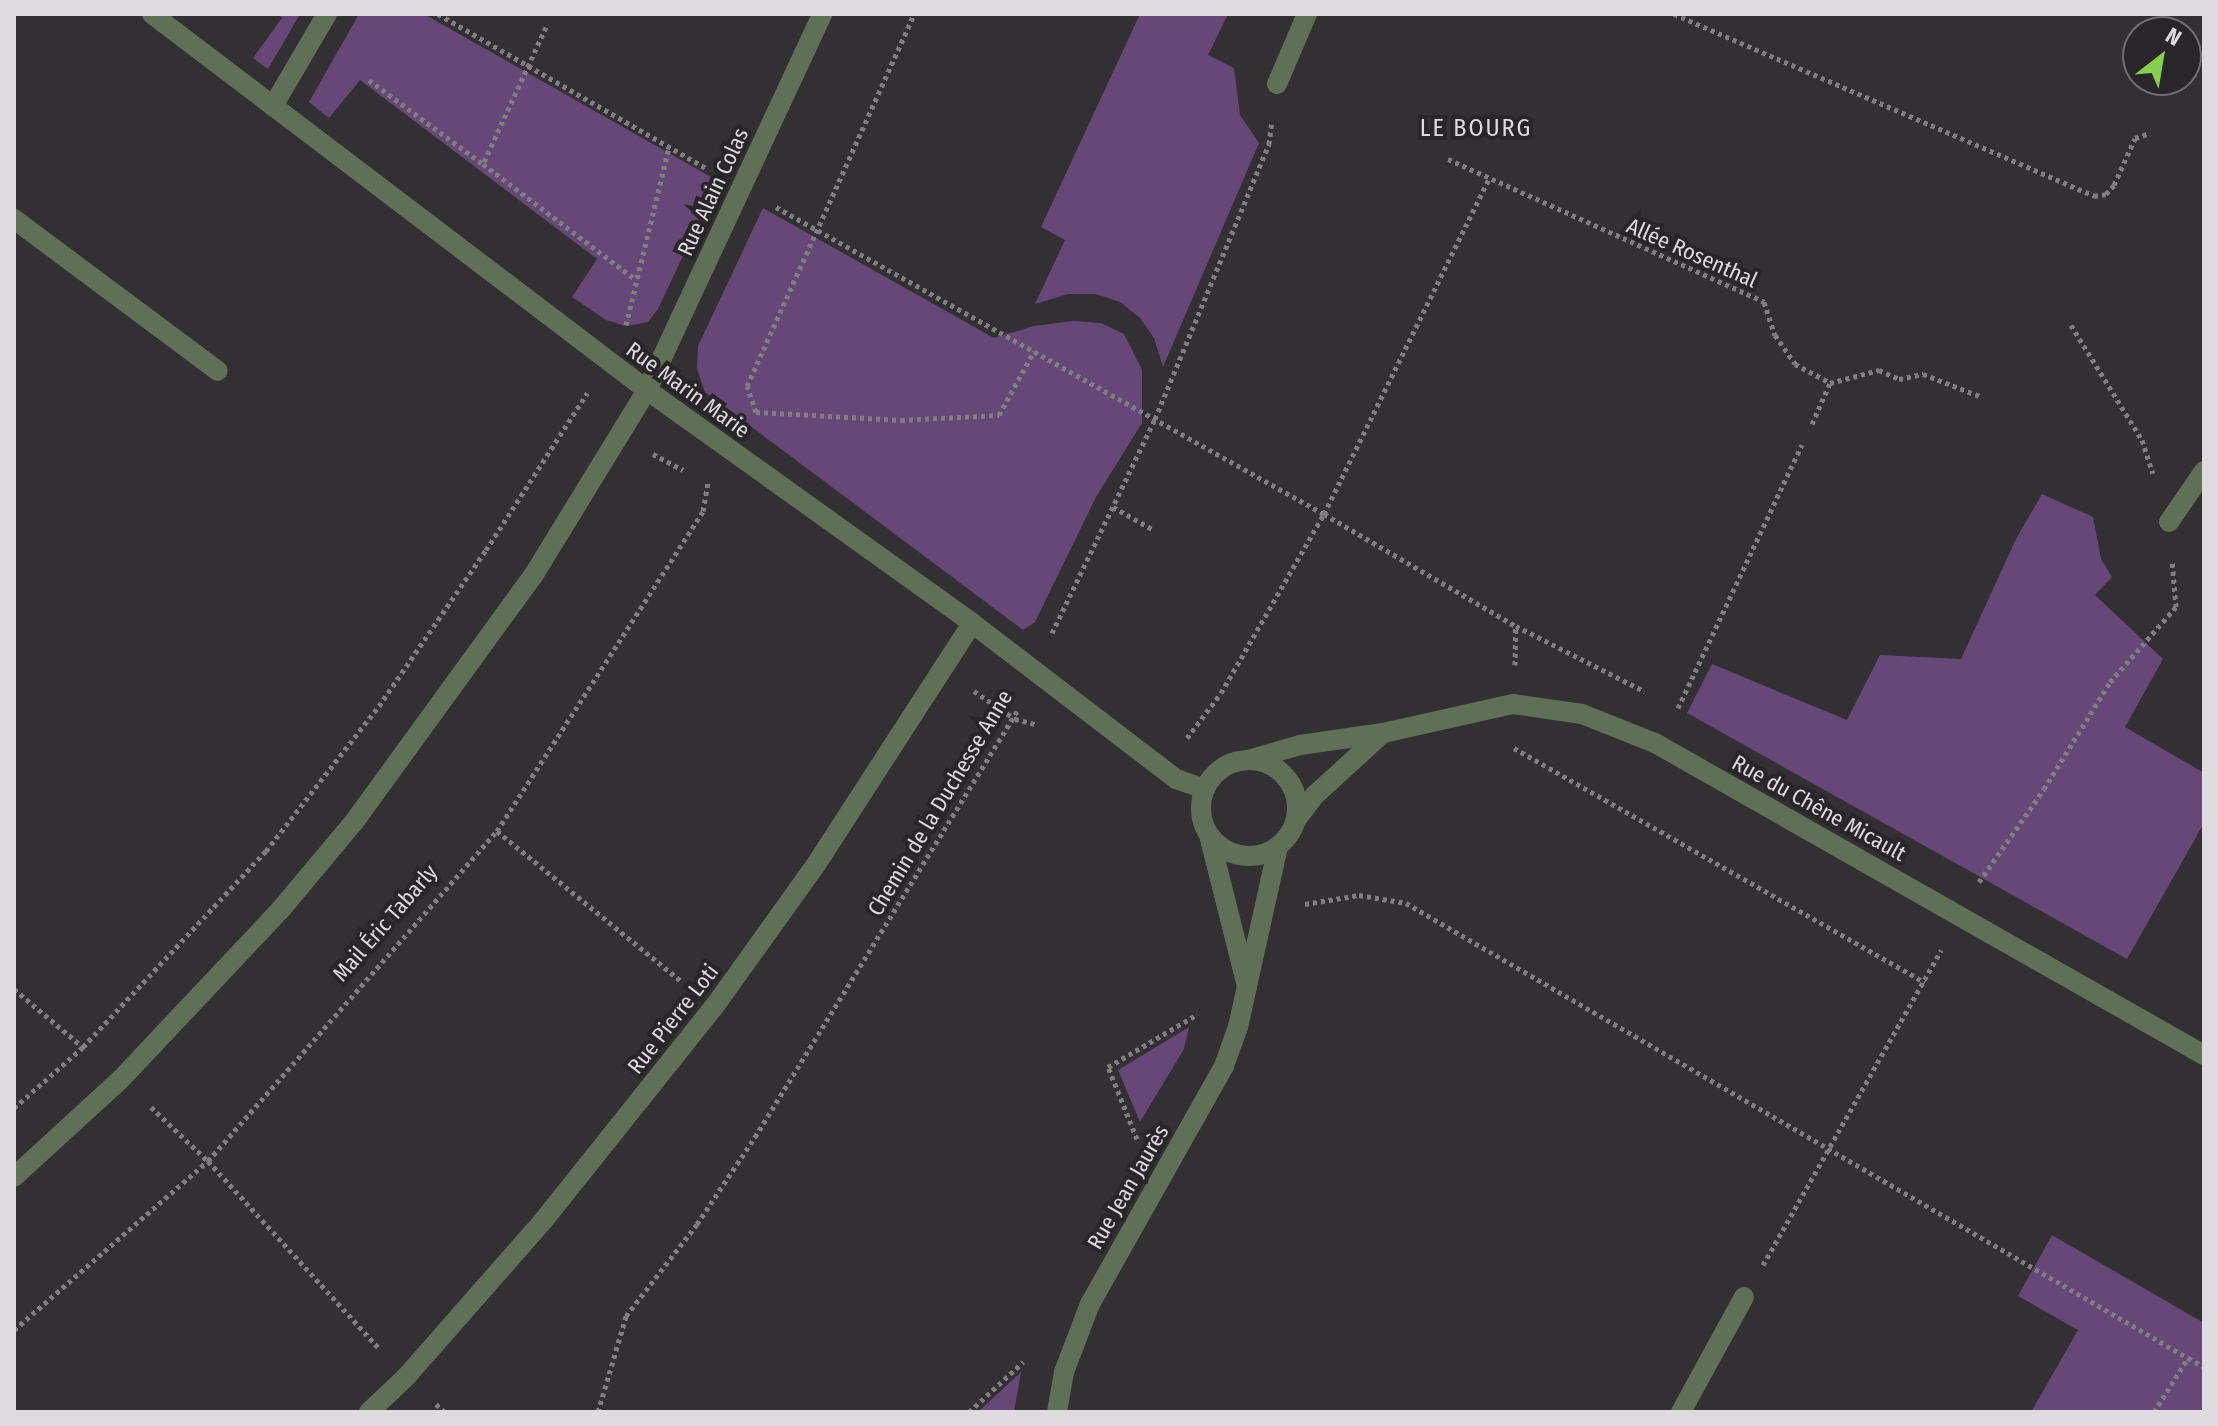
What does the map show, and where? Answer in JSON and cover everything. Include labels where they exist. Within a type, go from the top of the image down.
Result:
[{"type":"street","name":"Rue Marin Marie","points":[[152,14],[647,390],[972,623],[1176,779],[1205,789]]},
{"type":"street","points":[[273,106],[327,14]]},
{"type":"street","name":"Rue Alain Colas","points":[[647,390],[822,14]]},
{"type":"street","points":[[1277,84],[1307,14]]},
{"type":"street","points":[[14,219],[218,371]]},
{"type":"street","points":[[14,1177],[121,1079],[282,908],[354,822],[533,576],[647,390]]},
{"type":"street","points":[[2169,522],[2204,471]]},
{"type":"street","name":"Rue Pierre Loti","points":[[369,1412],[406,1377],[543,1221],[714,1007],[817,863],[972,623]]},
{"type":"street","name":"Rue du Chêne Micault","points":[[1248,760],[1300,745],[1383,733],[1513,704],[1582,714],[1655,743],[2204,1055]]},
{"type":"street","name":"Rue du Chêne Micault","points":[[1296,820],[1315,795],[1383,733]]},
{"type":"street","points":[[1209,835],[1219,846],[1234,854],[1264,854],[1278,847],[1296,820],[1294,792],[1287,779],[1262,762],[1248,760],[1222,768],[1205,789],[1202,820],[1209,835],[1247,987]]},
{"type":"street","name":"Rue Jean Jaurès","points":[[1057,1412],[1064,1372],[1083,1318],[1224,1066],[1247,987],[1278,847]]},
{"type":"street","points":[[1681,1412],[1744,1297]]},
{"type":"path","points":[[438,14],[1324,514],[1516,626],[1651,695]]},
{"type":"path","points":[[914,14],[747,386],[756,412],[901,420],[999,415],[1034,351]]},
{"type":"path","points":[[1674,14],[2094,196],[2106,194],[2114,185],[2135,138],[2150,133]]},
{"type":"path","points":[[483,164],[546,27]]},
{"type":"path","points":[[369,80],[635,279]]},
{"type":"path","name":"Chemin de la Duchesse Anne","points":[[598,1412],[626,1316],[697,1224],[755,1137],[1015,719],[1034,670],[1155,419],[1269,144],[1277,84]]},
{"type":"path","points":[[626,326],[669,147]]},
{"type":"path","name":"Allée Rosenthal","points":[[1448,159],[1764,302],[1775,335],[1795,364],[1830,383]]},
{"type":"path","points":[[1160,766],[1179,748],[1221,693],[1324,514],[1489,179]]},
{"type":"path","points":[[2071,325],[2142,440],[2169,522]]},
{"type":"path","points":[[1812,424],[1830,383],[1879,370],[1899,379],[1923,374],[1982,397]]},
{"type":"path","points":[[14,1108],[83,1047],[266,851],[369,718],[486,550],[582,401]]},
{"type":"path","points":[[1664,701],[1678,708],[1802,445]]},
{"type":"path","name":"Mail Éric Tabarly","points":[[14,1330],[208,1161],[497,831],[703,511],[708,482]]},
{"type":"path","points":[[1113,507],[1154,530]]},
{"type":"path","points":[[1499,748],[1513,747],[1925,982]]},
{"type":"path","points":[[497,831],[714,1007]]},
{"type":"path","points":[[1290,907],[1359,895],[1406,903],[2204,1367]]},
{"type":"path","points":[[14,989],[121,1079],[208,1161],[406,1377],[445,1412]]},
{"type":"path","points":[[1138,1141],[1105,1065],[1202,1012]]},
{"type":"path","points":[[969,1412],[1033,1354]]},
{"type":"path","points":[[2154,1412],[2188,1358]]},
{"type":"shaded area","points":[[277,14],[300,14],[268,69],[253,58],[282,18]]},
{"type":"shaded area","points":[[359,14],[424,14],[718,181],[658,309],[648,322],[626,326],[606,320],[572,297],[597,259],[360,80],[329,118],[309,102]]},
{"type":"shaded area","points":[[1140,14],[1228,14],[1208,55],[1234,68],[1240,115],[1259,143],[1163,367],[1154,338],[1140,318],[1120,302],[1096,294],[1068,294],[1035,304],[1065,240],[1041,227]]},
{"type":"shaded area","points":[[763,208],[994,338],[1034,326],[1073,321],[1101,323],[1124,334],[1142,370],[1142,423],[1096,497],[1035,622],[1023,630],[705,392],[697,369],[698,346]]},
{"type":"shaded area","points":[[2042,494],[2093,517],[2101,559],[2112,577],[2095,595],[2163,659],[2125,727],[2204,773],[2204,823],[2127,959],[1687,713],[1712,664],[1847,720],[1880,655],[1961,659],[2016,539]]},
{"type":"shaded area","points":[[1189,1027],[1184,1049],[1140,1122],[1118,1070]]},
{"type":"shaded area","points":[[2052,1235],[2204,1323],[2204,1412],[2031,1412],[2078,1330],[2018,1296]]},
{"type":"shaded area","points":[[1021,1372],[1014,1412],[978,1412]]},
{"type":"district","name":"LE BOURG","points":[[1476,129]]}]
